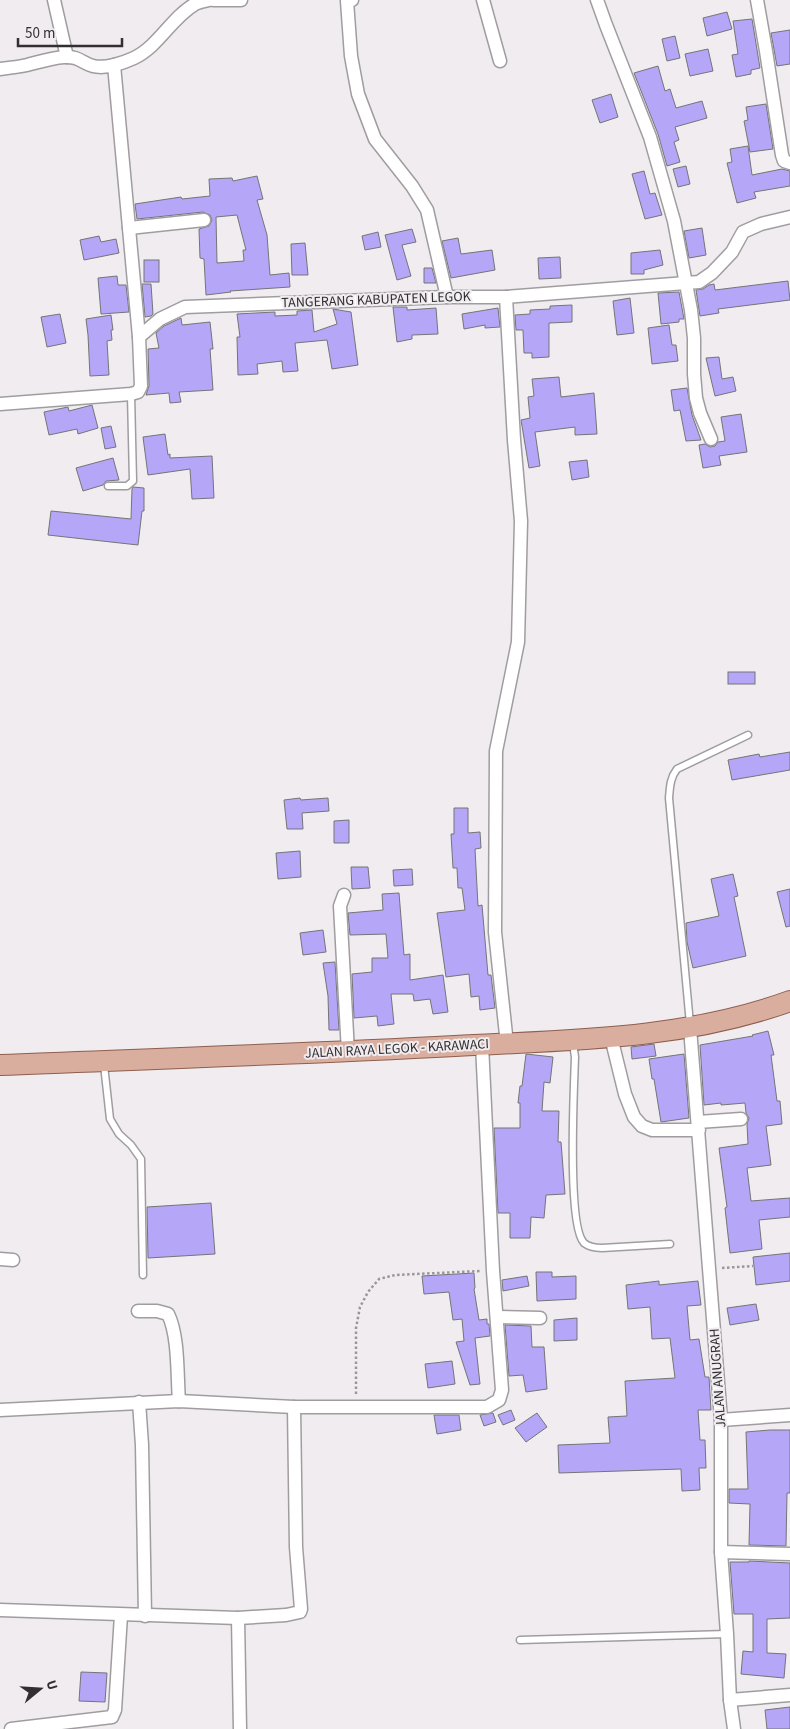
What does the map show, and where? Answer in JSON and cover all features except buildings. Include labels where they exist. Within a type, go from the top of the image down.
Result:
[{"type":"main road","name":"JALAN RAYA LEGOK - KARAWACI","points":[[0,1064],[348,1052],[573,1041],[690,1028],[789,1004]]},
{"type":"street","points":[[54,0],[67,57]]},
{"type":"street","points":[[0,69],[18,67],[50,58],[67,57],[79,58],[92,66],[114,65],[135,58],[151,46],[178,18],[195,4],[210,0]]},
{"type":"street","points":[[213,0],[241,0]]},
{"type":"street","points":[[338,0],[352,0]]},
{"type":"street","points":[[482,0],[500,61]]},
{"type":"street","points":[[597,0],[655,153],[674,221],[694,332],[696,398],[711,439]]},
{"type":"street","points":[[756,0],[782,156],[784,161],[790,163]]},
{"type":"street","points":[[347,1],[358,94],[374,138],[412,186],[427,210],[447,297]]},
{"type":"street","points":[[0,404],[131,394],[138,392],[141,386],[139,337],[114,65]]},
{"type":"street","name":"TANGERANG KABUPATEN LEGOK","points":[[139,337],[160,320],[185,308],[447,297],[506,297],[699,282],[712,273],[732,252],[743,232],[761,224],[790,217]]},
{"type":"street","points":[[129,228],[204,220]]},
{"type":"street","points":[[506,297],[514,440],[521,521],[518,642],[496,751],[495,932],[507,1044]]},
{"type":"street","points":[[344,895],[340,906],[348,1052]]},
{"type":"street","name":"JALAN ANUGRAH","points":[[690,1028],[722,1420],[721,1552],[728,1634],[730,1700],[734,1729]]},
{"type":"street","points":[[612,1037],[625,1094],[634,1118],[642,1126],[652,1130],[699,1126],[741,1119]]},
{"type":"street","points":[[0,1410],[179,1401],[294,1407],[487,1406],[499,1400],[502,1390],[493,1270],[482,1045]]},
{"type":"street","points":[[0,1259],[13,1260]]},
{"type":"street","points":[[138,1311],[157,1311],[168,1314],[172,1321],[179,1401]]},
{"type":"street","points":[[497,1317],[540,1318]]},
{"type":"street","points":[[139,1402],[142,1445],[145,1616]]},
{"type":"street","points":[[0,1610],[238,1618],[297,1613],[301,1609],[296,1548],[294,1407]]},
{"type":"street","points":[[722,1420],[790,1415]]},
{"type":"street","points":[[721,1552],[790,1554]]},
{"type":"street","points":[[10,1729],[112,1717],[115,1710],[121,1615]]},
{"type":"street","points":[[238,1618],[240,1729]]},
{"type":"street","points":[[730,1700],[790,1695]]},
{"type":"lane","points":[[108,486],[128,486],[133,481],[131,394]]},
{"type":"lane","points":[[690,1028],[669,798],[670,782],[672,774],[677,769],[748,735]]},
{"type":"lane","points":[[573,1041],[575,1057],[572,1177],[577,1226],[580,1237],[584,1243],[591,1247],[602,1248],[670,1244]]},
{"type":"lane","points":[[104,1061],[110,1119],[119,1134],[131,1145],[141,1159],[143,1275]]},
{"type":"lane","points":[[520,1640],[728,1634]]},
{"type":"path","points":[[710,1269],[753,1266]]},
{"type":"path","points":[[356,1408],[357,1321],[360,1307],[368,1292],[379,1279],[395,1275],[493,1270]]}]
